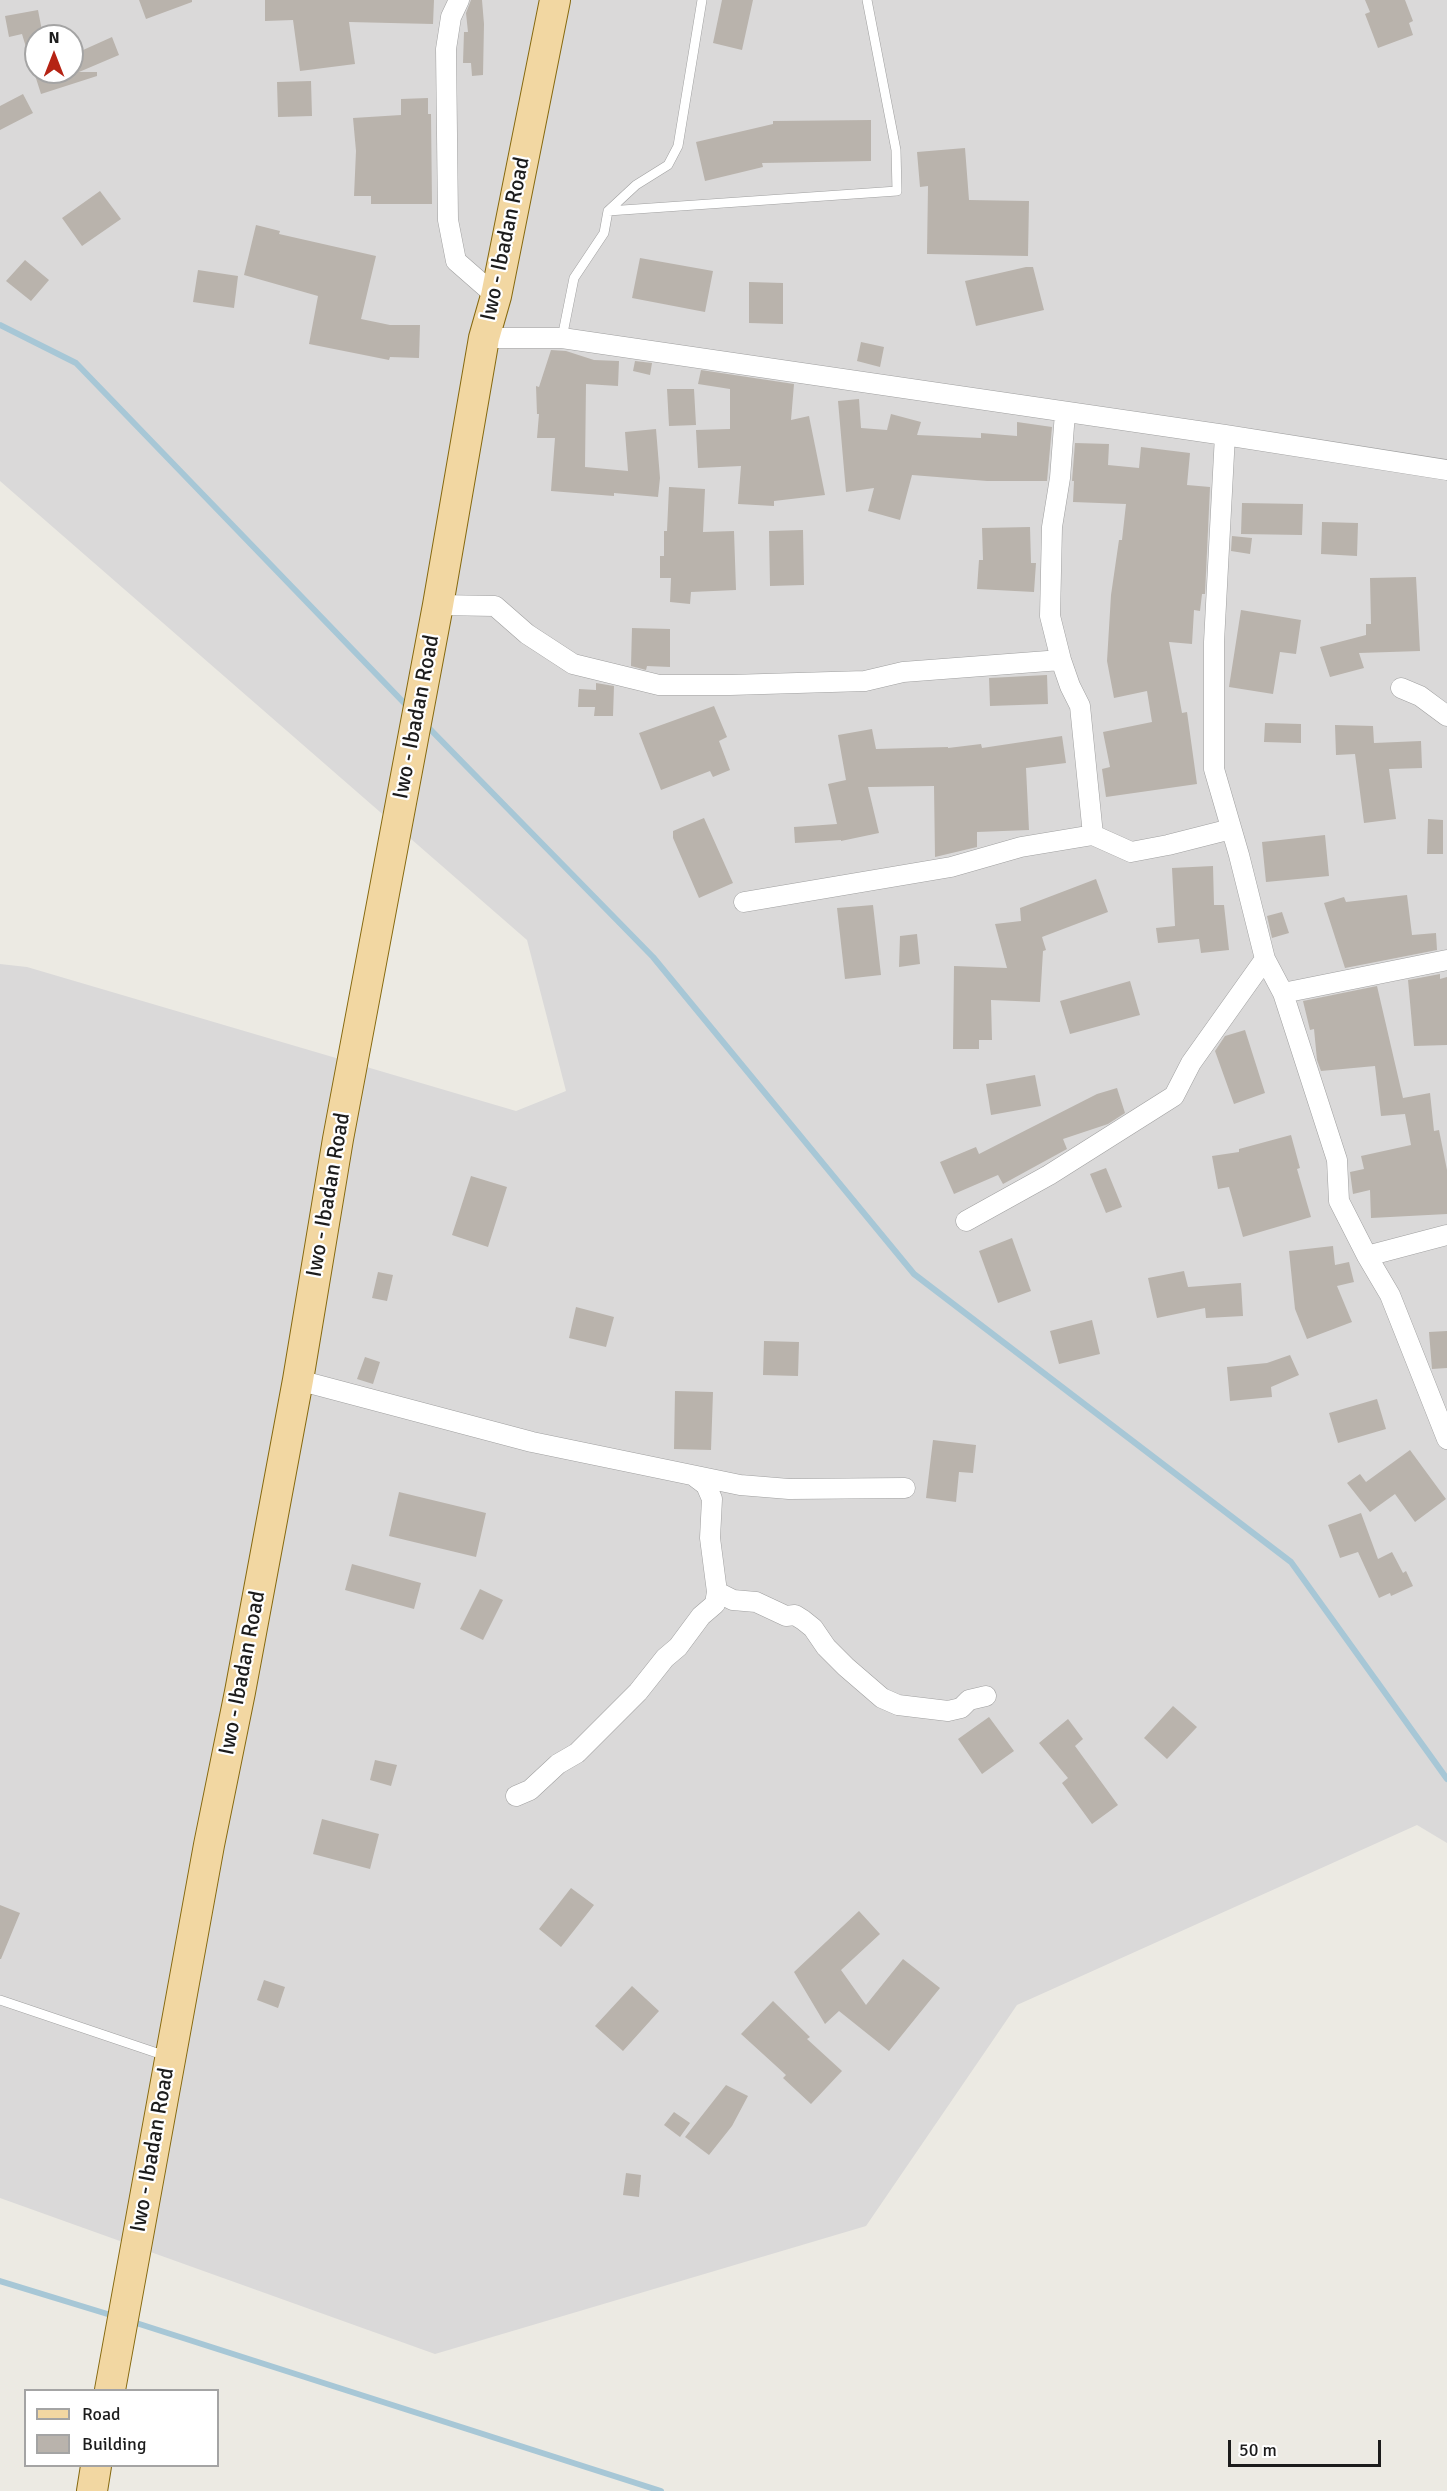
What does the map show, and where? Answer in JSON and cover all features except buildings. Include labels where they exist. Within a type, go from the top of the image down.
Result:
[{"type":"main road","name":"Iwo - Ibadan Road","points":[[111,2386],[208,1845],[243,1680],[298,1380],[338,1139],[438,605],[484,338],[496,296],[555,0]]},
{"type":"main road","points":[[92,2491],[96,2467]]},
{"type":"street","points":[[459,0],[451,17],[446,49],[448,220],[456,261],[496,296]]},
{"type":"street","points":[[484,338],[562,338],[1225,435],[1447,470]]},
{"type":"street","points":[[1065,413],[1060,478],[1052,527],[1050,616],[1061,660],[1080,706],[1093,835]]},
{"type":"street","points":[[1225,435],[1214,642],[1214,769],[1265,959],[1283,993],[1337,1160],[1339,1201],[1390,1295],[1447,1440]]},
{"type":"street","points":[[438,605],[495,606],[527,634],[573,664],[659,685],[865,681],[903,672],[1061,660]]},
{"type":"street","points":[[1401,688],[1420,696],[1447,716]]},
{"type":"street","points":[[744,902],[951,867],[1021,846],[1093,835],[1131,852],[1168,846],[1231,829]]},
{"type":"street","points":[[966,1221],[1049,1175],[1174,1096],[1191,1063],[1265,959]]},
{"type":"street","points":[[1283,993],[1447,960]]},
{"type":"street","points":[[1367,1256],[1447,1235]]},
{"type":"street","points":[[298,1380],[532,1442],[740,1485],[789,1489],[905,1488]]},
{"type":"street","points":[[516,1796],[530,1790],[558,1764],[577,1753],[638,1692],[665,1658],[678,1647],[701,1616],[715,1604],[717,1592],[710,1538],[712,1499],[706,1485],[694,1476]]},
{"type":"street","points":[[717,1592],[733,1600],[756,1602],[786,1616],[795,1615],[813,1628],[826,1647],[846,1667],[882,1698],[898,1705],[948,1711],[961,1708],[969,1700],[986,1696]]},
{"type":"lane","points":[[562,338],[574,278],[604,233],[608,212],[636,185],[668,165],[678,146],[702,0]]},
{"type":"lane","points":[[608,212],[897,191],[896,150],[867,0]]},
{"type":"lane","points":[[0,2000],[170,2057]]},
{"type":"shaded area","points":[[0,0],[1447,0],[1447,1843],[1417,1825],[1017,2005],[866,2226],[435,2354],[0,2198],[0,964],[27,967],[516,1111],[566,1091],[527,940],[0,481]]},
{"type":"waterway","points":[[0,325],[76,363],[408,707]]},
{"type":"waterway","points":[[426,725],[653,957],[914,1274],[1291,1562],[1447,1779]]},
{"type":"waterway","points":[[0,2281],[114,2316]]},
{"type":"waterway","points":[[130,2321],[661,2491]]}]
